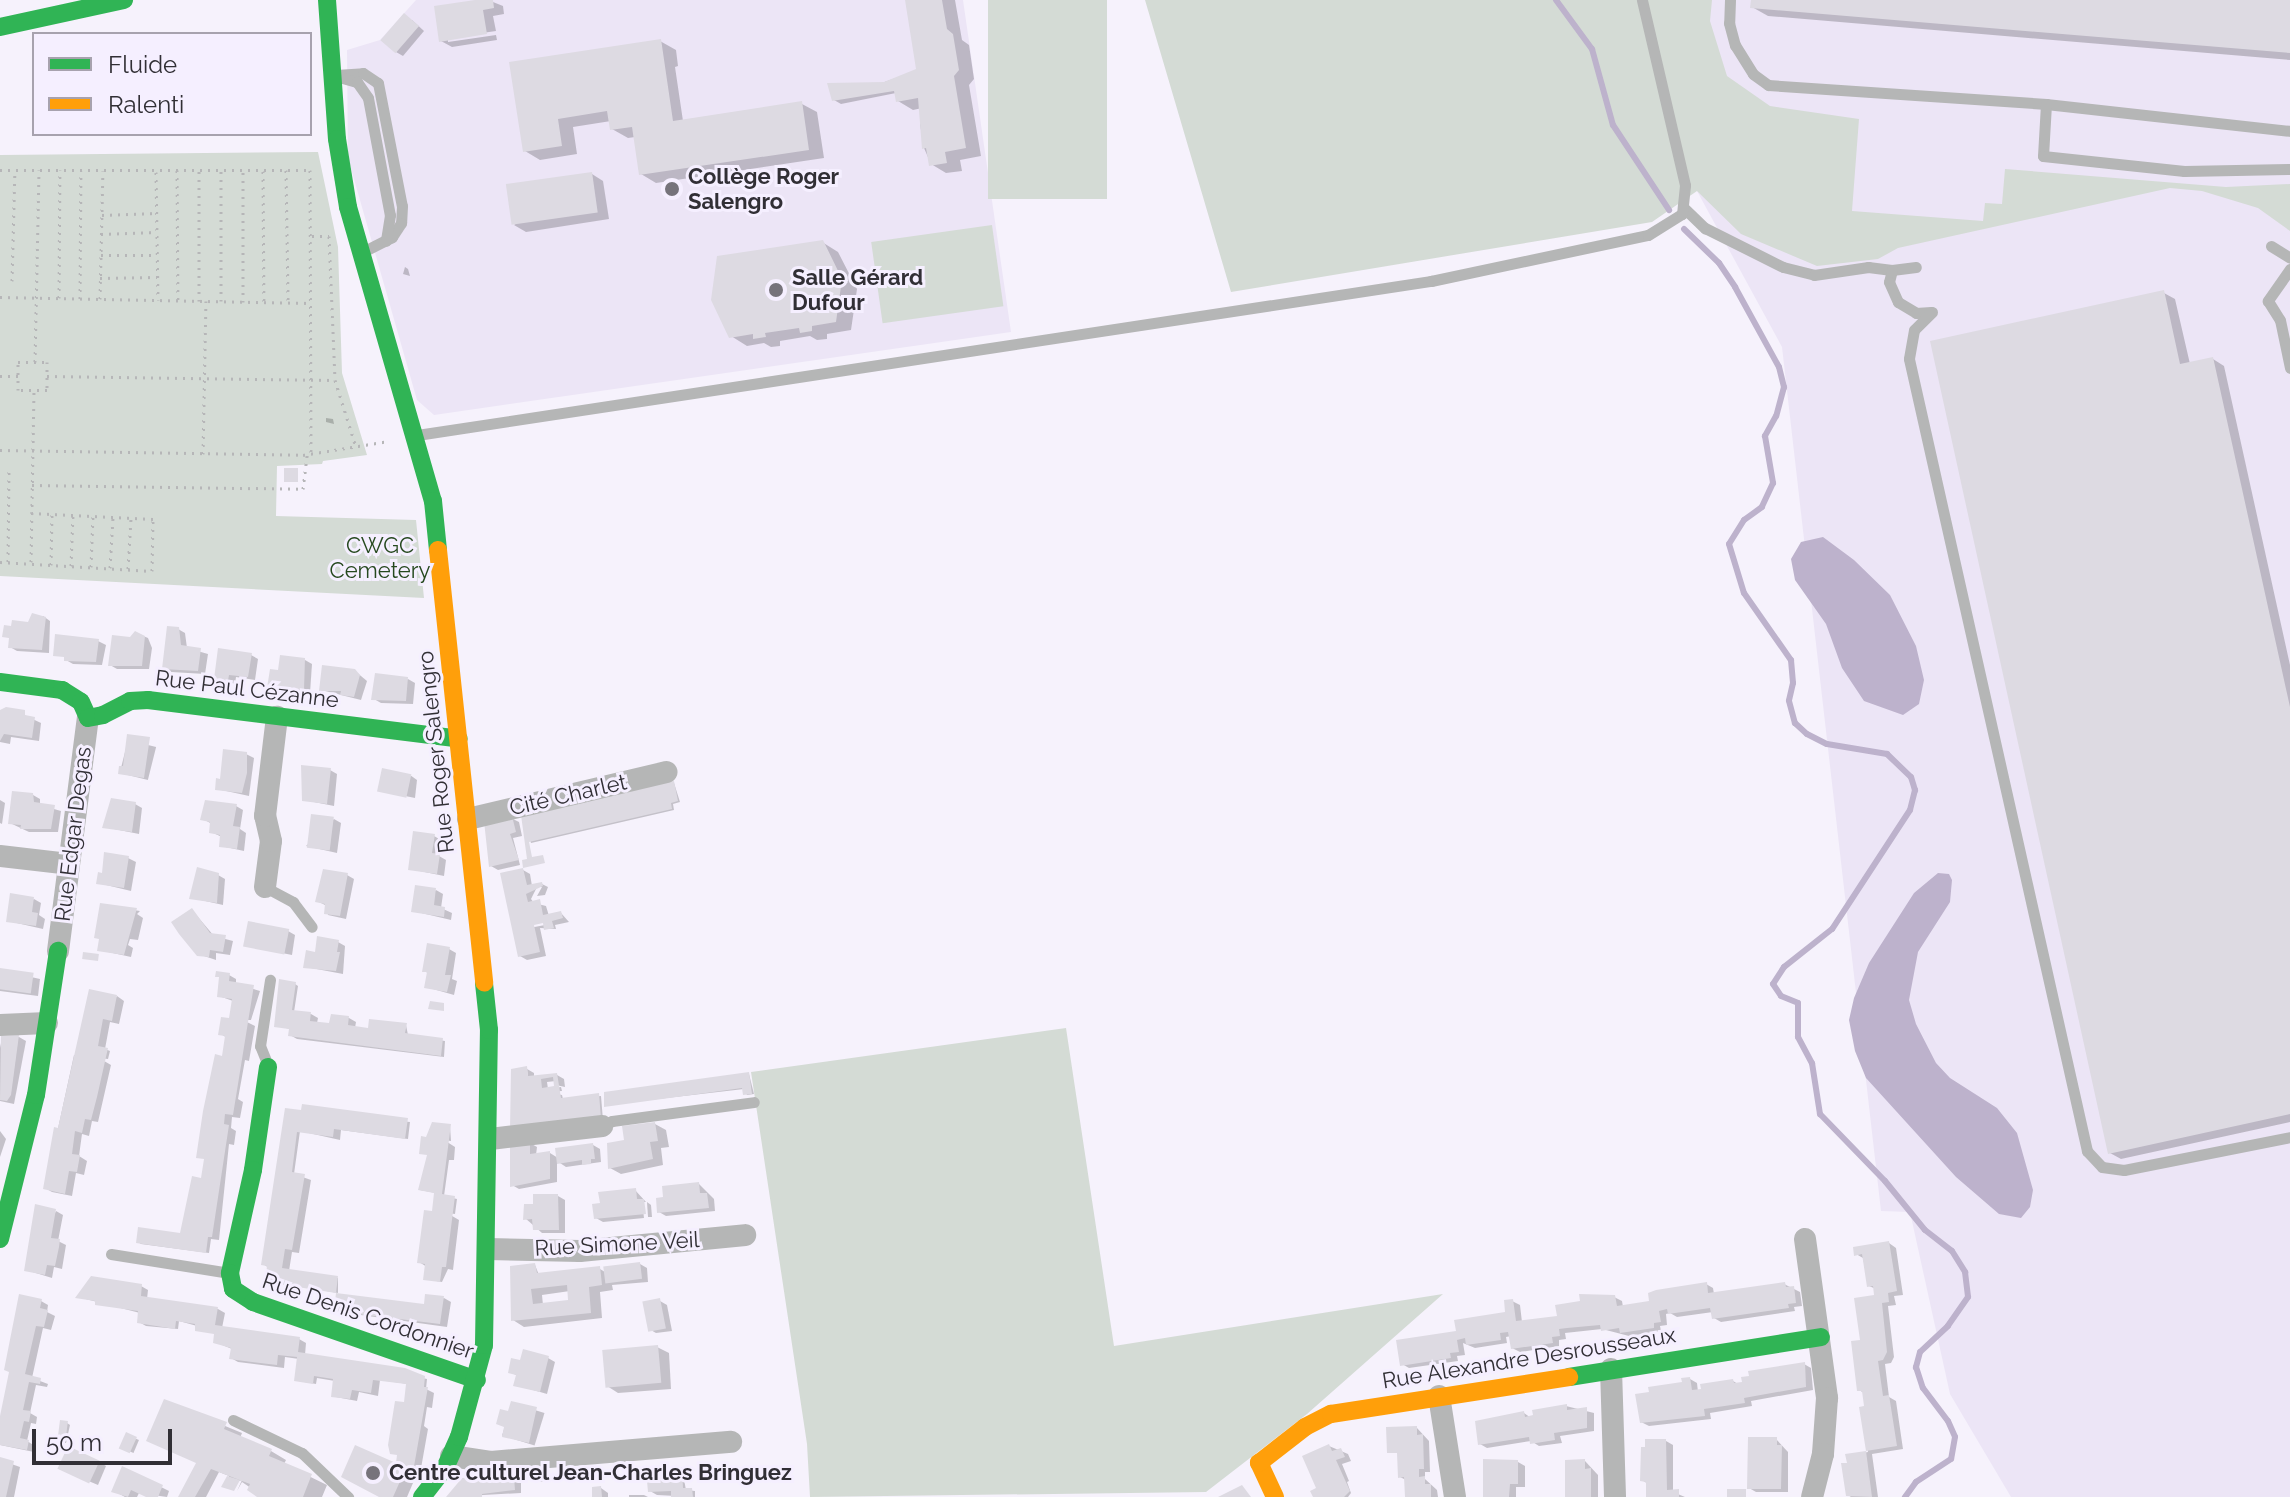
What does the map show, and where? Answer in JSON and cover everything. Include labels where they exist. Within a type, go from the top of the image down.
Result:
[{"type":"street","points":[[0,27],[124,0]]},
{"type":"street","name":"Rue Roger Salengro","points":[[327,0],[341,170],[360,253],[433,501],[489,1030],[487,1320],[477,1380],[451,1456],[422,1497]]},
{"type":"street","points":[[0,682],[62,690],[81,702],[88,718]]},
{"type":"street","name":"Rue Paul Cézanne","points":[[88,718],[103,715],[130,701],[148,700],[459,739]]},
{"type":"street","points":[[265,887],[271,841],[265,816],[277,717]]},
{"type":"street","name":"Rue Edgar Degas","points":[[58,949],[88,718]]},
{"type":"street","name":"Cité Charlet","points":[[468,819],[667,772]]},
{"type":"street","points":[[0,856],[69,864]]},
{"type":"street","points":[[0,1239],[32,1111],[58,949]]},
{"type":"street","points":[[0,1025],[47,1023]]},
{"type":"street","points":[[230,1273],[253,1170],[268,1067]]},
{"type":"street","points":[[490,1139],[602,1126]]},
{"type":"street","name":"Rue Simone Veil","points":[[488,1249],[580,1251],[745,1235]]},
{"type":"street","points":[[1805,1239],[1821,1337],[1827,1418],[1820,1469],[1812,1497]]},
{"type":"street","name":"Rue Denis Cordonnier","points":[[230,1273],[233,1289],[247,1299],[477,1380]]},
{"type":"street","name":"Rue Alexandre Desrousseaux","points":[[1275,1497],[1259,1463],[1322,1417],[1821,1337]]},
{"type":"street","points":[[1611,1369],[1615,1497]]},
{"type":"street","points":[[1439,1396],[1455,1497]]},
{"type":"street","points":[[451,1456],[491,1462],[731,1442]]},
{"type":"lane","points":[[416,435],[1431,281],[1648,235],[1667,226],[1684,212],[1685,185],[1642,0]]},
{"type":"lane","points":[[1730,0],[1729,23],[1735,45],[1753,74],[1768,85],[2046,104],[2290,131]]},
{"type":"lane","points":[[331,75],[367,74],[375,78],[381,92],[403,212],[398,228],[386,242],[360,253]]},
{"type":"lane","points":[[2046,104],[2043,156],[2184,171],[2290,169]]},
{"type":"lane","points":[[1684,212],[1705,228],[1783,267],[1814,275],[1868,267],[1892,270],[1916,267]]},
{"type":"lane","points":[[2271,246],[2290,258]]},
{"type":"lane","points":[[2290,269],[2268,301],[2280,320],[2290,368]]},
{"type":"lane","points":[[1892,270],[1889,282],[1898,302],[1916,313],[1932,312],[1914,330],[1909,359],[2087,1151],[2102,1167],[2124,1170],[2290,1137]]},
{"type":"lane","points":[[265,887],[293,902],[312,927]]},
{"type":"lane","points":[[268,1067],[260,1046],[270,980]]},
{"type":"lane","points":[[602,1126],[612,1121],[754,1102]]},
{"type":"lane","points":[[111,1254],[230,1273]]},
{"type":"lane","points":[[233,1420],[302,1453],[348,1497]]},
{"type":"path","points":[[0,170],[310,170],[311,381],[309,454],[303,489],[32,485]]},
{"type":"path","points":[[12,281],[15,170]]},
{"type":"path","points":[[35,362],[39,170]]},
{"type":"path","points":[[59,298],[60,170]]},
{"type":"path","points":[[80,299],[81,170]]},
{"type":"path","points":[[100,299],[103,170]]},
{"type":"path","points":[[156,170],[158,300]]},
{"type":"path","points":[[177,170],[178,301]]},
{"type":"path","points":[[199,170],[199,301]]},
{"type":"path","points":[[221,170],[221,301]]},
{"type":"path","points":[[243,170],[243,302]]},
{"type":"path","points":[[286,170],[288,303]]},
{"type":"path","points":[[263,171],[264,302]]},
{"type":"path","points":[[102,215],[157,213]]},
{"type":"path","points":[[101,234],[157,232]]},
{"type":"path","points":[[312,236],[329,236],[335,380],[356,447]]},
{"type":"path","points":[[101,255],[157,255]]},
{"type":"path","points":[[100,278],[158,277]]},
{"type":"path","points":[[0,297],[312,303]]},
{"type":"path","points":[[203,454],[206,301]]},
{"type":"path","points":[[18,362],[47,362],[47,376],[47,390],[18,390],[18,362]]},
{"type":"path","points":[[0,376],[18,376]]},
{"type":"path","points":[[47,376],[335,380]]},
{"type":"path","points":[[31,563],[34,389]]},
{"type":"path","points":[[0,450],[309,454],[416,435]]},
{"type":"path","points":[[8,562],[9,470]]},
{"type":"path","points":[[0,562],[152,571],[153,519],[31,513]]},
{"type":"path","points":[[51,565],[52,514]]},
{"type":"path","points":[[71,566],[73,515]]},
{"type":"path","points":[[91,567],[93,516]]},
{"type":"path","points":[[110,568],[113,517]]},
{"type":"path","points":[[128,569],[131,518]]},
{"type":"shaded area","name":"Collège Roger Salengro","points":[[416,0],[963,0],[1011,332],[434,415],[417,400],[348,158],[347,50],[380,40]]},
{"type":"shaded area","points":[[1658,0],[2290,0],[2290,1497],[2011,1497],[1950,1394],[1910,1212],[1881,1211],[1782,347],[1697,191]]},
{"type":"shaded area","points":[[1823,537],[1854,560],[1890,595],[1916,646],[1924,680],[1919,704],[1903,715],[1864,701],[1842,668],[1826,624],[1795,580],[1791,559],[1801,542]]},
{"type":"shaded area","points":[[1938,873],[1949,874],[1952,880],[1950,902],[1918,952],[1909,1000],[1916,1024],[1936,1063],[1950,1078],[1997,1108],[2017,1133],[2033,1190],[2030,1207],[2021,1218],[1999,1214],[1956,1177],[1866,1078],[1855,1051],[1849,1020],[1854,998],[1869,963],[1914,893]]},
{"type":"green space","points":[[988,0],[1107,0],[1107,199],[988,199]]},
{"type":"green space","points":[[1145,0],[1712,0],[1710,21],[1727,76],[1770,106],[1859,119],[1852,211],[1983,221],[1985,203],[2002,204],[2005,169],[2226,187],[2290,184],[2290,231],[2258,208],[2202,191],[2170,188],[1898,248],[1878,259],[1817,266],[1741,234],[1697,191],[1652,222],[1231,292]]},
{"type":"green space","name":"CWGC Cemetery","points":[[318,152],[338,247],[342,373],[367,455],[323,461],[322,464],[277,466],[276,516],[416,520],[424,598],[0,576],[0,155]]},
{"type":"green space","points":[[992,225],[1003,306],[883,323],[871,242]]},
{"type":"green space","points":[[1066,1028],[1114,1346],[1443,1294],[1307,1414],[1206,1492],[810,1497],[807,1444],[751,1072]]},
{"type":"building","points":[[493,0],[494,8],[483,10],[487,34],[439,42],[434,6]]},
{"type":"building","points":[[905,0],[942,0],[947,29],[953,34],[959,70],[954,76],[966,148],[945,152],[947,163],[929,166],[926,148],[922,149],[918,98],[896,102],[894,91],[832,101],[827,83],[884,82],[916,69]]},
{"type":"building","points":[[1751,0],[2290,0],[2290,53],[1750,8]]},
{"type":"building","points":[[404,13],[419,26],[395,53],[380,40]]},
{"type":"building","points":[[661,39],[673,121],[802,101],[809,150],[639,175],[632,127],[610,130],[607,111],[558,119],[562,146],[523,152],[509,62]]},
{"type":"building","points":[[592,172],[598,213],[512,225],[506,184]]},
{"type":"building","name":"Salle Gérard Dufour","points":[[823,240],[842,279],[836,322],[812,326],[812,331],[800,333],[799,328],[765,333],[766,337],[753,339],[753,334],[729,338],[711,300],[717,256]]},
{"type":"building","points":[[2164,290],[2180,364],[2213,357],[2290,707],[2290,1114],[2108,1154],[1930,341]]},
{"type":"building","points":[[284,468],[298,468],[298,482],[284,482]]},
{"type":"building","points":[[32,613],[46,617],[42,650],[8,648],[9,638],[2,637],[4,625],[11,626],[12,620],[28,622]]},
{"type":"building","points":[[167,626],[179,627],[181,645],[201,648],[198,671],[162,669]]},
{"type":"building","points":[[135,631],[145,636],[142,666],[108,666],[112,635],[130,637]]},
{"type":"building","points":[[55,634],[99,639],[96,662],[64,661],[64,657],[53,656]]},
{"type":"building","points":[[218,648],[252,653],[248,677],[229,675],[228,681],[214,679]]},
{"type":"building","points":[[280,655],[305,658],[304,690],[267,688],[270,669],[278,670]]},
{"type":"building","points":[[322,665],[355,669],[360,675],[354,697],[340,695],[341,691],[319,691]]},
{"type":"building","points":[[375,673],[408,677],[406,701],[371,700]]},
{"type":"building","points":[[6,707],[25,710],[25,715],[35,717],[32,738],[4,734],[0,741],[0,710]]},
{"type":"building","points":[[127,734],[150,737],[144,778],[118,774],[119,766],[123,766]]},
{"type":"building","points":[[223,749],[247,752],[247,773],[242,793],[215,790],[216,778],[220,779]]},
{"type":"building","points":[[301,765],[331,768],[327,804],[302,801]]},
{"type":"building","points":[[382,768],[411,774],[406,798],[377,791]]},
{"type":"building","points":[[674,781],[678,801],[671,803],[672,809],[529,842],[532,857],[543,855],[545,863],[523,868],[522,860],[527,859],[521,815]]},
{"type":"building","points":[[12,791],[33,793],[34,802],[55,805],[51,829],[20,829],[21,825],[8,824]]},
{"type":"building","points":[[111,798],[136,802],[132,832],[102,828]]},
{"type":"building","points":[[205,800],[237,804],[233,826],[240,827],[237,849],[219,847],[220,835],[209,833],[210,822],[200,820]]},
{"type":"building","points":[[311,814],[334,817],[330,851],[307,848]]},
{"type":"building","points":[[512,816],[516,832],[510,834],[519,860],[489,867],[484,821]]},
{"type":"building","points":[[413,831],[435,834],[432,853],[440,854],[437,874],[408,870]]},
{"type":"building","points":[[104,852],[129,856],[124,888],[96,884],[98,872],[102,873]]},
{"type":"building","points":[[197,867],[219,873],[217,903],[189,899]]},
{"type":"building","points":[[523,868],[527,885],[542,882],[543,886],[526,894],[528,902],[540,899],[543,915],[561,911],[563,918],[552,921],[554,928],[544,930],[543,923],[534,925],[540,952],[518,957],[500,873]]},
{"type":"building","points":[[323,869],[348,873],[340,916],[324,914],[325,904],[315,902]]},
{"type":"building","points":[[415,885],[436,888],[434,905],[445,907],[444,917],[411,912]]},
{"type":"building","points":[[10,893],[34,897],[32,912],[38,913],[36,926],[6,922]]},
{"type":"building","points":[[100,903],[137,908],[124,955],[97,951],[99,939],[94,938]]},
{"type":"building","points":[[192,908],[210,933],[226,935],[223,952],[210,950],[209,957],[197,956],[179,934],[171,922]]},
{"type":"building","points":[[248,921],[289,929],[284,955],[243,947]]},
{"type":"building","points":[[317,936],[339,940],[336,971],[303,968],[306,950],[315,952]]},
{"type":"building","points":[[427,943],[450,947],[445,975],[451,975],[447,992],[424,988],[427,972],[422,972]]},
{"type":"building","points":[[83,952],[99,954],[98,961],[82,959]]},
{"type":"building","points":[[0,968],[34,973],[31,994],[0,989]]},
{"type":"building","points":[[216,971],[230,973],[229,981],[254,985],[233,1115],[225,1114],[224,1124],[229,1125],[212,1237],[208,1237],[206,1253],[136,1243],[138,1227],[180,1233],[192,1176],[201,1178],[204,1159],[196,1158],[203,1111],[215,1054],[222,1056],[225,1036],[218,1035],[221,1017],[229,1018],[232,999],[217,997],[219,977],[215,977]]},
{"type":"building","points":[[279,979],[296,982],[292,1010],[311,1012],[310,1021],[329,1023],[331,1014],[349,1016],[348,1025],[368,1028],[369,1019],[407,1023],[405,1033],[443,1038],[441,1056],[288,1036],[289,1029],[274,1027]]},
{"type":"building","points":[[89,989],[117,995],[112,1021],[103,1019],[98,1046],[108,1048],[91,1120],[85,1119],[82,1133],[75,1131],[72,1154],[80,1155],[77,1172],[69,1171],[65,1194],[43,1189],[54,1127],[58,1128]]},
{"type":"building","points":[[430,1001],[444,1003],[444,1011],[428,1009]]},
{"type":"building","points":[[19,1035],[11,1095],[7,1101],[0,1100],[1,1036]]},
{"type":"building","points":[[527,1066],[528,1076],[557,1073],[561,1098],[599,1093],[601,1119],[510,1129],[511,1069]],"holes":[[[553,1077],[554,1086],[542,1088],[541,1079]]]},
{"type":"building","points":[[749,1072],[752,1094],[743,1095],[742,1088],[604,1107],[604,1092]]},
{"type":"building","points":[[302,1104],[408,1118],[405,1139],[334,1129],[333,1137],[297,1132],[292,1172],[305,1174],[292,1250],[285,1249],[282,1268],[338,1276],[336,1293],[265,1282],[267,1266],[261,1265],[285,1108],[301,1110]]},
{"type":"building","points":[[432,1122],[451,1124],[442,1194],[455,1196],[446,1267],[442,1267],[440,1282],[423,1280],[425,1264],[417,1263],[424,1210],[432,1211],[434,1193],[418,1190],[427,1155],[419,1154],[421,1136],[426,1137]]},
{"type":"building","points":[[655,1122],[658,1141],[650,1142],[653,1159],[608,1169],[607,1143],[624,1140],[622,1126]]},
{"type":"building","points":[[530,1141],[530,1154],[550,1151],[550,1179],[510,1187],[510,1143]]},
{"type":"building","points":[[593,1143],[595,1159],[591,1159],[591,1164],[582,1165],[582,1160],[557,1164],[555,1148]]},
{"type":"building","points":[[699,1182],[700,1193],[707,1193],[709,1208],[657,1213],[656,1198],[663,1197],[662,1186]]},
{"type":"building","points":[[636,1188],[637,1199],[644,1199],[646,1214],[594,1219],[592,1204],[600,1203],[598,1192]]},
{"type":"building","points":[[533,1194],[558,1194],[559,1230],[533,1230],[532,1219],[523,1220],[524,1204],[533,1204]]},
{"type":"building","points":[[35,1204],[56,1209],[51,1238],[60,1239],[59,1247],[55,1266],[47,1265],[45,1275],[24,1271]]},
{"type":"building","points":[[1889,1241],[1897,1291],[1888,1293],[1889,1302],[1882,1303],[1887,1352],[1883,1360],[1878,1361],[1883,1396],[1889,1395],[1897,1446],[1866,1451],[1859,1407],[1864,1406],[1862,1391],[1857,1391],[1851,1341],[1860,1340],[1854,1298],[1874,1295],[1873,1286],[1867,1287],[1862,1254],[1854,1256],[1853,1247]]},
{"type":"building","points":[[640,1262],[642,1279],[605,1283],[603,1267]]},
{"type":"building","points":[[535,1263],[537,1273],[600,1266],[602,1285],[589,1287],[591,1313],[511,1321],[510,1266]],"holes":[[[567,1285],[568,1300],[533,1304],[531,1289]]]},
{"type":"building","points":[[91,1276],[142,1284],[141,1296],[218,1307],[215,1325],[300,1337],[298,1352],[405,1368],[425,1376],[424,1387],[428,1387],[413,1472],[406,1468],[393,1497],[379,1497],[341,1477],[355,1445],[396,1463],[397,1455],[390,1454],[388,1445],[395,1401],[404,1402],[406,1384],[373,1380],[371,1393],[352,1390],[350,1399],[331,1397],[333,1379],[314,1376],[313,1384],[294,1381],[297,1357],[278,1355],[277,1365],[229,1359],[231,1348],[213,1343],[214,1334],[195,1331],[195,1324],[176,1321],[175,1329],[137,1323],[138,1311],[95,1305],[95,1301],[75,1298]]},
{"type":"building","points":[[1707,1282],[1708,1293],[1785,1282],[1786,1287],[1794,1286],[1796,1303],[1788,1304],[1789,1308],[1712,1319],[1710,1308],[1668,1314],[1667,1309],[1659,1311],[1661,1322],[1654,1323],[1654,1328],[1620,1333],[1619,1328],[1601,1331],[1600,1325],[1559,1329],[1560,1336],[1552,1337],[1553,1343],[1511,1349],[1508,1332],[1500,1333],[1501,1340],[1466,1345],[1465,1338],[1457,1340],[1459,1352],[1450,1353],[1451,1358],[1400,1366],[1396,1340],[1456,1331],[1454,1320],[1505,1312],[1504,1300],[1513,1299],[1516,1321],[1557,1316],[1555,1305],[1580,1301],[1579,1294],[1615,1295],[1617,1306],[1649,1301],[1648,1293],[1656,1290]]},
{"type":"building","points":[[336,1293],[424,1304],[425,1294],[444,1296],[440,1324],[334,1311]]},
{"type":"building","points":[[19,1294],[42,1299],[40,1308],[48,1310],[44,1327],[36,1326],[25,1374],[41,1378],[40,1384],[29,1382],[23,1410],[31,1411],[29,1422],[24,1421],[20,1438],[29,1440],[27,1450],[0,1445],[0,1416],[9,1372],[4,1370]]},
{"type":"building","points":[[660,1298],[666,1328],[648,1332],[642,1301]]},
{"type":"building","points":[[658,1345],[661,1383],[606,1388],[602,1350]]},
{"type":"building","points":[[523,1349],[549,1356],[540,1392],[513,1386],[516,1375],[508,1373],[511,1358],[520,1360]]},
{"type":"building","points":[[1805,1362],[1806,1387],[1744,1398],[1745,1403],[1704,1409],[1705,1416],[1640,1423],[1635,1394],[1649,1392],[1648,1387],[1682,1382],[1681,1378],[1690,1377],[1692,1390],[1701,1389],[1700,1384],[1733,1379],[1734,1383],[1742,1382],[1741,1377],[1749,1376],[1748,1371]]},
{"type":"building","points":[[164,1399],[227,1422],[224,1429],[272,1449],[269,1456],[312,1474],[303,1497],[257,1497],[247,1490],[250,1484],[211,1469],[195,1497],[178,1497],[196,1463],[146,1441]]},
{"type":"building","points":[[511,1401],[537,1407],[529,1443],[502,1437],[504,1427],[496,1424],[500,1409],[508,1411]]},
{"type":"building","points":[[1567,1404],[1567,1410],[1587,1407],[1587,1428],[1554,1433],[1555,1440],[1530,1444],[1529,1437],[1478,1445],[1475,1421],[1524,1411],[1525,1417],[1533,1415],[1532,1410]]},
{"type":"building","points":[[60,1420],[68,1421],[65,1442],[57,1441]]},
{"type":"building","points":[[1417,1426],[1417,1435],[1423,1434],[1424,1469],[1419,1469],[1419,1477],[1425,1476],[1425,1484],[1431,1484],[1431,1497],[1405,1497],[1404,1477],[1398,1478],[1397,1453],[1387,1453],[1386,1427]]},
{"type":"building","points":[[126,1432],[137,1437],[130,1453],[119,1448]]},
{"type":"building","points":[[1748,1437],[1777,1437],[1777,1445],[1782,1445],[1781,1489],[1747,1489]]},
{"type":"building","points":[[1645,1439],[1666,1439],[1667,1490],[1679,1489],[1679,1497],[1646,1497],[1646,1482],[1640,1481],[1641,1447],[1645,1447]]},
{"type":"building","points":[[1329,1444],[1332,1451],[1341,1448],[1345,1457],[1336,1460],[1350,1491],[1344,1497],[1313,1497],[1310,1491],[1316,1488],[1302,1456]]},
{"type":"building","points":[[68,1446],[100,1461],[89,1483],[57,1469]]},
{"type":"building","points":[[1866,1451],[1872,1497],[1846,1496],[1841,1463],[1847,1463],[1845,1454]]},
{"type":"building","points":[[0,1457],[14,1461],[6,1497],[0,1497]]},
{"type":"building","points":[[1483,1459],[1518,1460],[1518,1484],[1510,1484],[1509,1497],[1483,1497]]},
{"type":"building","points":[[1585,1459],[1585,1469],[1591,1468],[1591,1497],[1565,1497],[1565,1460]]},
{"type":"building","points":[[122,1466],[163,1485],[158,1497],[146,1497],[131,1490],[128,1497],[111,1492]]},
{"type":"building","points":[[682,1467],[683,1488],[692,1488],[693,1497],[671,1497],[671,1491],[648,1492],[646,1470]]},
{"type":"building","points":[[532,1471],[546,1471],[546,1482],[532,1482]]},
{"type":"building","points":[[227,1476],[240,1480],[234,1491],[221,1487]]},
{"type":"building","points":[[514,1477],[515,1490],[482,1494],[482,1497],[446,1497],[462,1478]]},
{"type":"building","points":[[1242,1485],[1251,1497],[1218,1497]]},
{"type":"building","points":[[601,1486],[602,1497],[592,1497],[592,1487]]},
{"type":"building","points":[[1727,1489],[1746,1489],[1746,1497],[1727,1497]]},
{"type":"waterway","points":[[1556,0],[1592,49],[1613,125],[1669,210]]},
{"type":"waterway","points":[[1684,229],[1719,263],[1735,287],[1779,367],[1784,387],[1776,416],[1765,436],[1773,483],[1762,507],[1744,520],[1729,544],[1744,593],[1791,660],[1793,683],[1789,701],[1795,723],[1807,734],[1827,744],[1887,754],[1911,777],[1915,790],[1910,810],[1832,929],[1784,967],[1773,984],[1781,996],[1798,1003],[1798,1037],[1812,1063],[1820,1114],[1885,1181],[1925,1230],[1952,1251],[1965,1272],[1968,1297],[1948,1326],[1920,1352],[1916,1367],[1923,1388],[1948,1421],[1955,1437],[1951,1459],[1916,1482],[1905,1497]]},
{"type":"traffic: fast","points":[[0,27],[124,0]]},
{"type":"traffic: fast","points":[[327,0],[337,139],[348,207],[433,501],[438,550]]},
{"type":"traffic: fast","points":[[0,682],[62,690],[81,702],[88,718],[103,715],[130,701],[148,700],[459,739]]},
{"type":"traffic: fast","points":[[0,1239],[36,1095],[58,951]]},
{"type":"traffic: fast","points":[[422,1497],[446,1466],[459,1437],[484,1345],[489,1030],[484,983]]},
{"type":"traffic: fast","points":[[268,1067],[253,1170],[230,1273],[233,1289],[253,1302],[477,1380]]},
{"type":"traffic: fast","points":[[1569,1377],[1821,1337]]},
{"type":"traffic: slow","points":[[438,550],[484,983]]},
{"type":"traffic: slow","points":[[1275,1497],[1259,1463],[1305,1427],[1331,1414],[1569,1377]]},
{"type":"place","name":"Collège Roger Salengro","points":[[672,189]]},
{"type":"place","name":"Salle Gérard Dufour","points":[[776,290]]},
{"type":"place","name":"Centre culturel Jean-Charles Bringuez","points":[[373,1473]]}]
